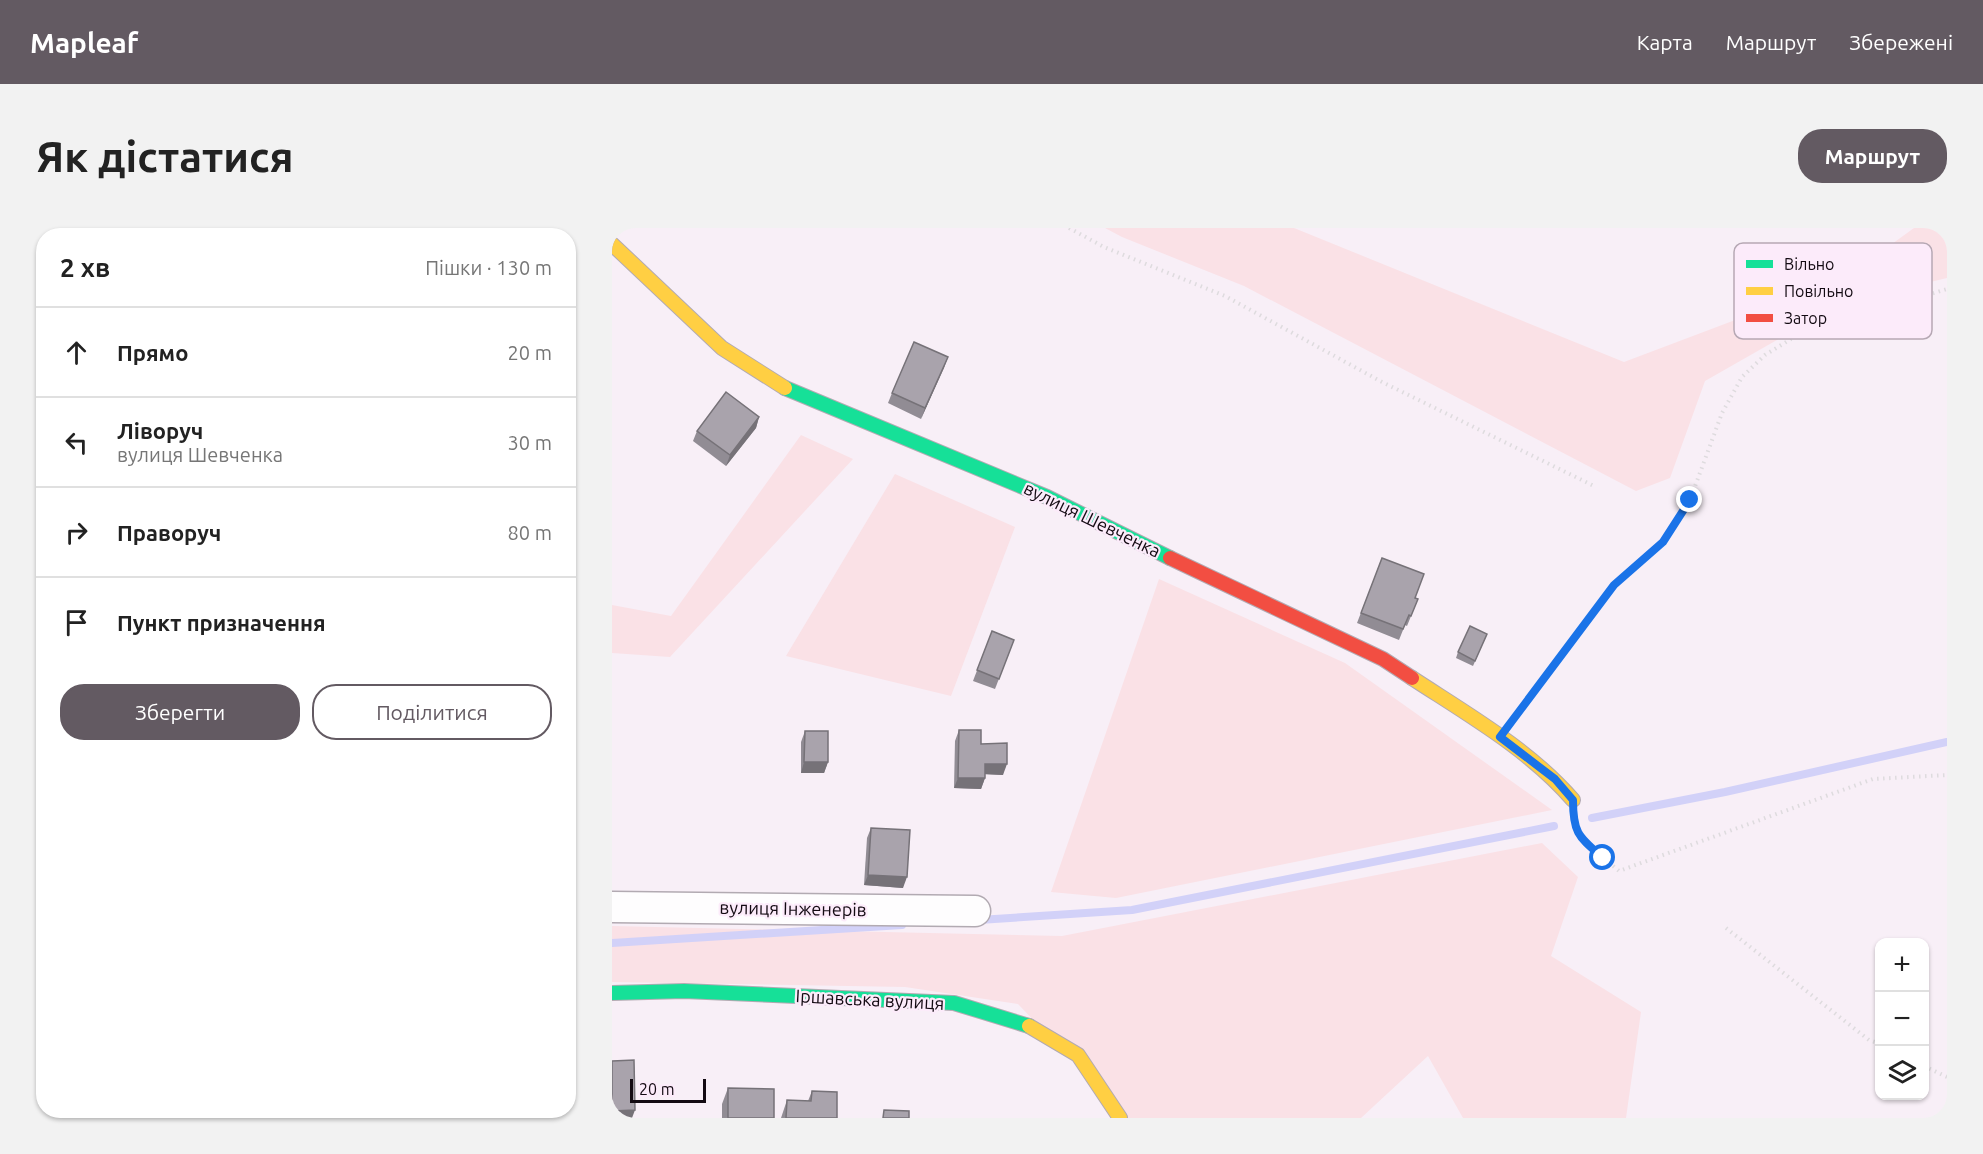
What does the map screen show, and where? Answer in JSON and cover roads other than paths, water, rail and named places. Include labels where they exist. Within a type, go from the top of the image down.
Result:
[{"type":"street","name":"вулиця Шевченка","points":[[612,244],[722,348],[790,391],[1047,497],[1383,659],[1500,737],[1555,779],[1573,800]]},
{"type":"street","name":"вулиця Інженерів","points":[[612,907],[975,911]]},
{"type":"street","name":"Іршавська вулиця","points":[[612,993],[684,991],[954,1003],[1030,1027],[1078,1055],[1120,1118]]},
{"type":"waterway","points":[[1592,818],[1725,792],[1947,742]]},
{"type":"waterway","points":[[979,920],[1132,910],[1554,826]]},
{"type":"waterway","points":[[612,943],[902,925]]}]
